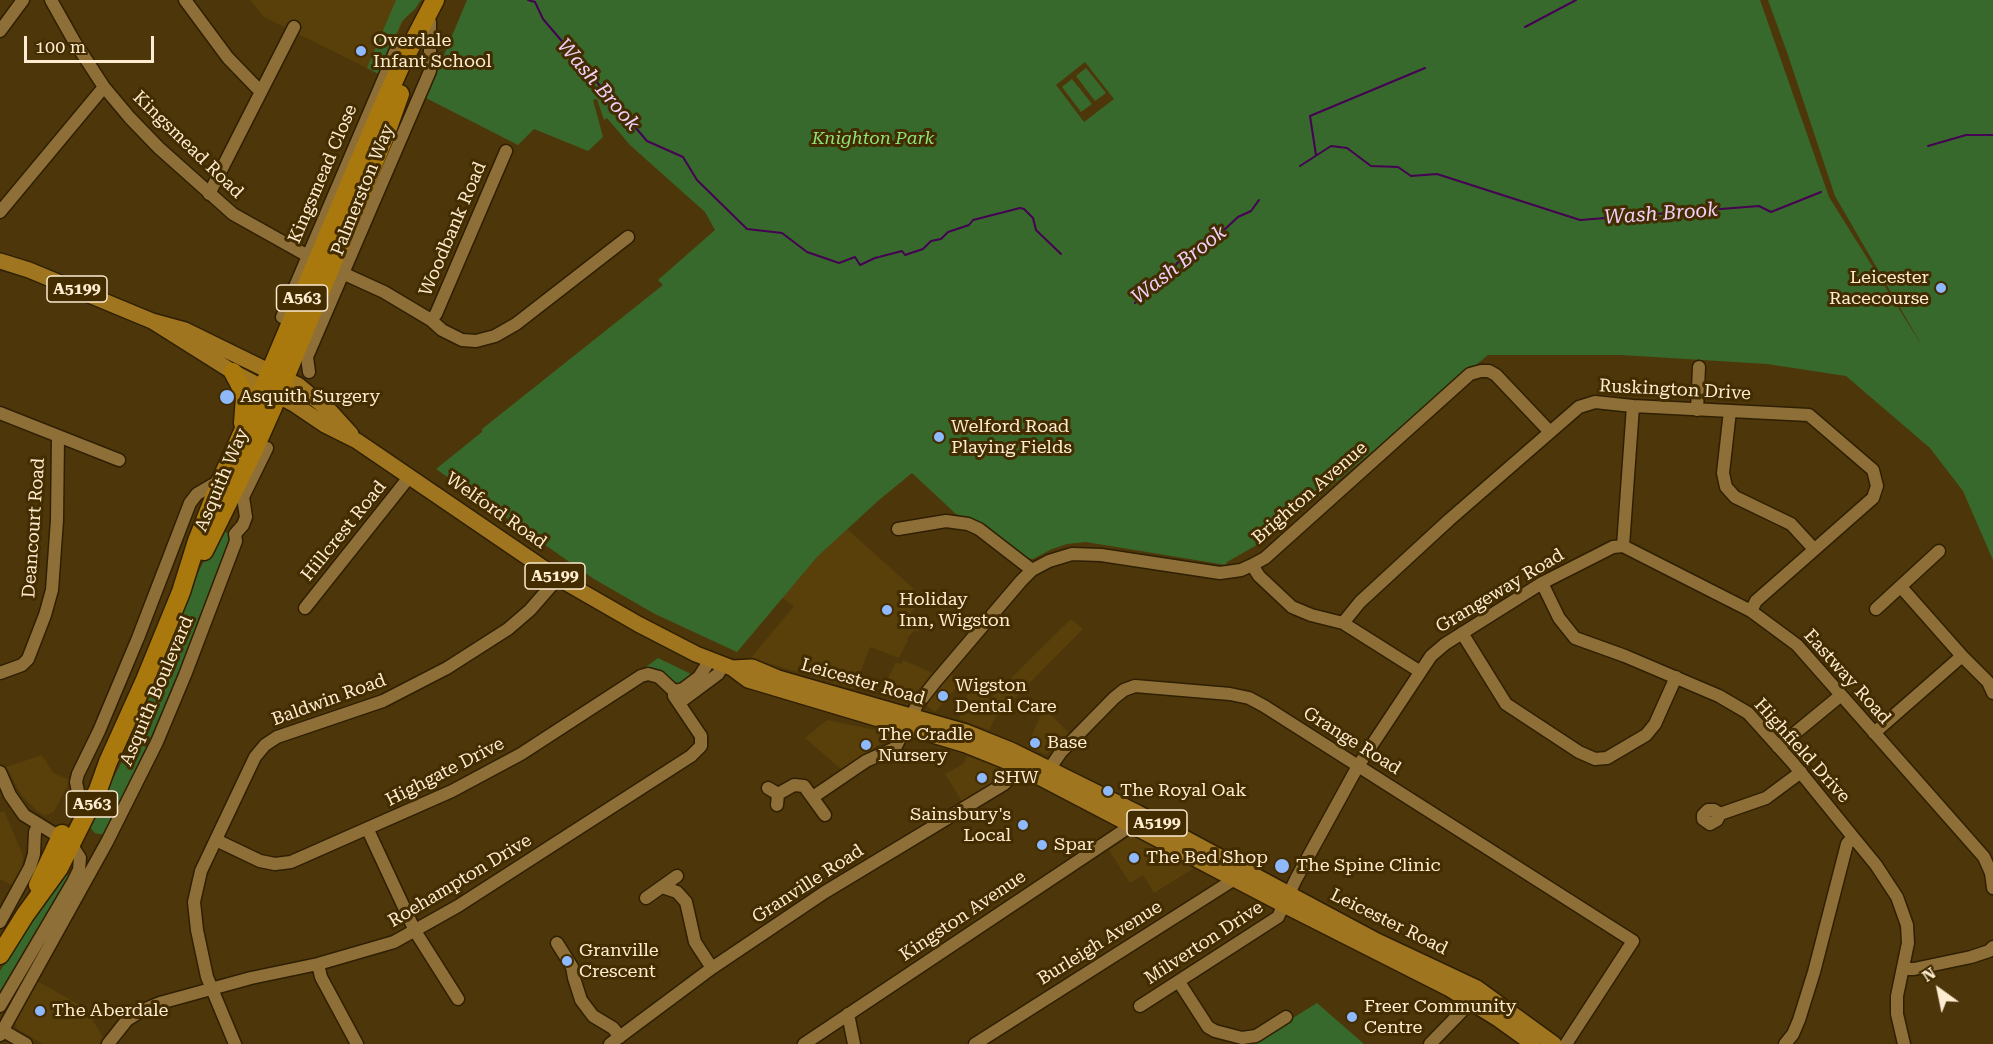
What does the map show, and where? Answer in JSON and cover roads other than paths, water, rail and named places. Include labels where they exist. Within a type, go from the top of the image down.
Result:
[{"type":"highway","name":"Palmerston Way","points":[[274,383],[337,271],[437,0]]},
{"type":"highway","name":"Palmerston Way","points":[[274,383],[275,357],[384,103],[437,0]]},
{"type":"highway","points":[[300,301],[322,269],[337,271]]},
{"type":"highway","name":"A563","points":[[233,372],[241,387],[245,402],[241,434]]},
{"type":"highway","name":"Asquith Way","points":[[66,840],[98,790],[181,592],[201,531],[241,434],[274,383]]},
{"type":"highway","name":"Asquith Way","points":[[181,592],[253,452],[274,383]]},
{"type":"highway","name":"Asquith Way","points":[[0,955],[59,868],[80,801],[89,785],[108,762]]},
{"type":"main road","name":"Welford Road","points":[[0,261],[29,270],[152,321],[185,330],[274,383],[326,425],[357,441],[558,578],[638,624],[722,664]]},
{"type":"main road","name":"Welford Road","points":[[152,321],[233,372],[274,383]]},
{"type":"main road","name":"Leicester Road","points":[[722,664],[752,667],[778,678],[908,721],[966,732],[1286,899],[1377,941],[1554,1044]]},
{"type":"main road","name":"Leicester Road","points":[[1021,761],[1050,768],[1134,818]]},
{"type":"main road","name":"Leicester Road","points":[[1473,995],[1533,1044]]},
{"type":"street","points":[[0,30],[23,0]]},
{"type":"street","name":"Kingsmead Road","points":[[51,0],[104,87],[159,148],[233,214],[308,256]]},
{"type":"street","points":[[185,0],[228,58],[261,92]]},
{"type":"street","points":[[209,194],[294,27]]},
{"type":"street","name":"Kingsmead Close","points":[[282,317],[398,45]]},
{"type":"street","points":[[0,212],[104,87]]},
{"type":"street","name":"Woodbank Road","points":[[431,320],[436,314],[506,151]]},
{"type":"street","points":[[309,372],[307,357],[337,271],[384,292],[431,320],[442,330],[462,340],[476,341],[495,336],[516,324],[628,237]]},
{"type":"street","points":[[1697,410],[1699,367]]},
{"type":"street","name":"Brighton Avenue","points":[[813,797],[866,761],[895,748],[920,701],[935,682],[1032,570],[1049,561],[1072,554],[1101,555],[1220,573],[1241,570],[1265,558],[1470,374],[1481,371],[1489,371],[1496,375],[1550,432]]},
{"type":"street","name":"Ruskington Drive","points":[[1343,623],[1360,602],[1550,432],[1579,407],[1595,402],[1809,416],[1873,470],[1877,486],[1873,498],[1756,601],[1751,611]]},
{"type":"street","points":[[1623,546],[1634,406]]},
{"type":"street","points":[[1730,411],[1723,473],[1726,487],[1735,497],[1791,524],[1814,549]]},
{"type":"street","points":[[0,413],[119,460]]},
{"type":"street","name":"Deancourt Road","points":[[0,673],[22,665],[28,659],[52,590],[57,520],[58,436]]},
{"type":"street","name":"Asquith Boulevard","points":[[1,1032],[91,872],[157,742],[237,541],[235,534],[243,525],[246,517],[243,497],[267,448]]},
{"type":"street","name":"Hillcrest Road","points":[[304,608],[410,476]]},
{"type":"street","points":[[80,801],[76,782],[78,774],[138,638],[190,503],[197,494],[221,480]]},
{"type":"street","points":[[898,529],[946,521],[968,524],[1032,570]]},
{"type":"street","points":[[216,526],[228,527],[235,534]]},
{"type":"street","name":"Grangeway Road","points":[[1286,899],[1358,766],[1431,656],[1444,644],[1542,583],[1613,548],[1623,546]]},
{"type":"street","name":"Eastway Road","points":[[1623,546],[1751,611],[1797,645],[1840,696],[1989,855],[1993,888]]},
{"type":"street","points":[[1876,609],[1940,551]]},
{"type":"street","points":[[1252,565],[1259,576],[1292,607],[1311,615],[1343,623],[1419,671]]},
{"type":"street","name":"Baldwin Road","points":[[235,1044],[211,989],[197,930],[194,902],[201,871],[252,762],[265,745],[277,737],[383,701],[447,668],[508,629],[530,610],[558,578]]},
{"type":"street","name":"Highfield Drive","points":[[1542,583],[1559,618],[1575,638],[1676,677],[1719,696],[1748,713],[1876,865],[1897,897],[1907,925],[1908,943],[1897,996],[1897,1014],[1904,1044]]},
{"type":"street","points":[[1901,587],[1988,682],[1993,693]]},
{"type":"street","points":[[1462,633],[1506,704],[1579,752],[1595,759],[1607,758],[1646,735],[1655,724],[1676,677]]},
{"type":"street","points":[[1874,733],[1962,656]]},
{"type":"street","points":[[676,697],[699,677],[722,664]]},
{"type":"street","name":"Highgate Drive","points":[[216,840],[260,861],[275,864],[291,862],[452,791],[521,753],[641,676],[648,674],[659,677],[676,697]]},
{"type":"street","name":"Grange Road","points":[[1050,768],[1061,752],[1114,698],[1124,690],[1135,686],[1230,694],[1249,698],[1633,941],[1566,1044]]},
{"type":"street","points":[[1778,747],[1840,696]]},
{"type":"street","name":"Roehampton Drive","points":[[108,1044],[127,1020],[143,1010],[251,978],[383,947],[458,906],[698,751],[702,741],[701,736],[676,697]]},
{"type":"street","name":"Granville Road","points":[[615,1040],[712,968],[825,892],[1004,784],[1013,776],[1021,761]]},
{"type":"street","points":[[0,772],[15,804],[24,815],[66,840],[80,858],[79,870],[0,1005]]},
{"type":"street","points":[[1720,814],[1766,798],[1800,772]]},
{"type":"street","points":[[774,796],[789,787],[800,785],[808,789],[825,815]]},
{"type":"street","name":"Kingston Avenue","points":[[804,1044],[1134,818]]},
{"type":"street","points":[[0,922],[30,867],[34,854],[35,832],[39,824]]},
{"type":"street","points":[[368,830],[415,931],[458,999]]},
{"type":"street","points":[[1785,1044],[1793,1034],[1799,1020],[1814,972],[1847,844],[1853,837]]},
{"type":"street","name":"Burleigh Avenue","points":[[975,1044],[1221,888],[1236,873]]},
{"type":"street","points":[[646,898],[677,876]]},
{"type":"street","points":[[662,887],[677,892],[686,902],[695,942],[712,968]]},
{"type":"street","name":"Milverton Drive","points":[[1140,1006],[1278,917],[1286,899]]},
{"type":"street","points":[[557,943],[572,967],[581,1000],[593,1016],[613,1028],[615,1040]]},
{"type":"street","points":[[1903,969],[1914,969],[1971,957],[1989,951],[1993,947]]},
{"type":"street","points":[[318,964],[321,977],[357,1044]]},
{"type":"street","points":[[1179,982],[1208,1027],[1215,1031],[1242,1038],[1256,1036],[1286,1017]]},
{"type":"street","points":[[1430,1044],[1464,1010],[1473,995]]},
{"type":"street","points":[[848,1014],[854,1044]]},
{"type":"street","points":[[1,1032],[26,1044]]},
{"type":"waterway","name":"Wash Brook","points":[[528,0],[535,2],[543,19],[647,141],[683,157],[697,180],[747,229],[782,233],[807,252],[839,263],[855,257],[860,265],[875,258],[902,251],[905,255],[923,249],[931,241],[941,239],[948,232],[969,225],[973,220],[1020,208],[1033,218],[1036,230],[1061,254]]},
{"type":"waterway","points":[[1525,27],[1576,0]]},
{"type":"waterway","points":[[1316,155],[1310,116],[1425,68]]},
{"type":"waterway","name":"Wash Brook","points":[[1928,146],[1966,135],[1993,135]]},
{"type":"waterway","name":"Wash Brook","points":[[1300,166],[1331,146],[1347,148],[1371,166],[1398,167],[1411,176],[1437,174],[1580,220],[1759,206],[1771,212],[1821,192]]},
{"type":"waterway","name":"Wash Brook","points":[[1135,303],[1164,278],[1180,260],[1224,230],[1238,217],[1251,211],[1259,200]]},
{"type":"place","name":"Overdale Infant School","points":[[361,51]]},
{"type":"place","name":"Leicester Racecourse","points":[[1941,288]]},
{"type":"place","name":"Asquith Surgery","points":[[227,397]]},
{"type":"place","name":"Welford Road Playing Fields","points":[[939,437]]},
{"type":"place","name":"Holiday Inn, Wigston","points":[[887,610]]},
{"type":"place","name":"Wigston Dental Care","points":[[943,696]]},
{"type":"place","name":"Base","points":[[1035,743]]},
{"type":"place","name":"The Cradle Nursery","points":[[866,745]]},
{"type":"place","name":"SHW","points":[[982,778]]},
{"type":"place","name":"The Royal Oak","points":[[1108,791]]},
{"type":"place","name":"Sainsbury's Local","points":[[1023,825]]},
{"type":"place","name":"Spar","points":[[1042,845]]},
{"type":"place","name":"The Bed Shop","points":[[1134,858]]},
{"type":"place","name":"The Spine Clinic","points":[[1282,866]]},
{"type":"place","name":"Granville Crescent","points":[[567,961]]},
{"type":"place","name":"The Aberdale","points":[[40,1011]]},
{"type":"place","name":"Freer Community Centre","points":[[1352,1017]]},
{"type":"park label","name":"Knighton Park","points":[[873,139]]}]
